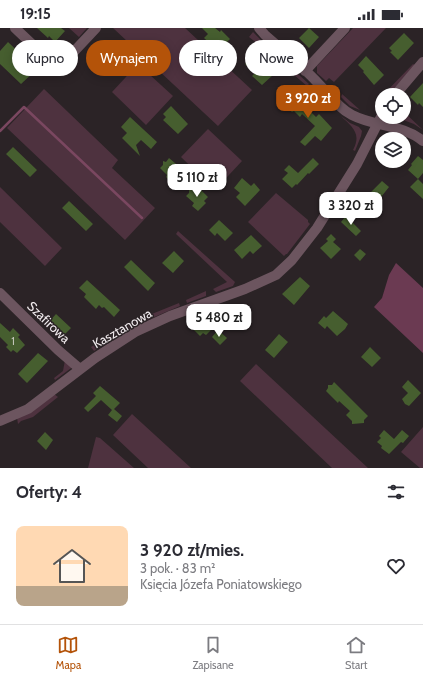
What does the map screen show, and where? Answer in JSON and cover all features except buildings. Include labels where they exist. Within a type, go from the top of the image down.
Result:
[{"type":"street","points":[[15,28],[28,40]]},
{"type":"street","points":[[78,47],[96,28]]},
{"type":"street","points":[[259,28],[271,40]]},
{"type":"street","points":[[308,68],[345,28]]},
{"type":"street","points":[[401,88],[423,62]]},
{"type":"street","points":[[308,74],[348,113],[358,118],[375,119]]},
{"type":"street","name":"Kasztanowa","points":[[0,421],[28,409],[125,338],[172,315],[258,284],[281,271],[317,228],[357,164],[377,124]]},
{"type":"street","points":[[391,124],[412,133],[423,141]]},
{"type":"street","name":"Szafirowa","points":[[0,293],[80,370]]},
{"type":"shaded area","points":[[69,28],[87,28],[79,37]]},
{"type":"shaded area","points":[[113,28],[185,28],[198,40],[179,40],[179,76],[237,76],[252,90],[218,126],[164,76],[171,76],[171,40],[126,40]]},
{"type":"shaded area","points":[[353,28],[386,28],[334,82],[329,78],[326,81],[317,73],[317,66]]},
{"type":"shaded area","points":[[253,32],[261,40],[253,40],[249,37]]},
{"type":"shaded area","points":[[413,64],[415,65],[394,88],[390,88]]},
{"type":"shaded area","points":[[127,76],[151,76],[173,96],[146,125],[112,92]]},
{"type":"shaded area","points":[[295,76],[300,76],[309,84],[307,86]]},
{"type":"shaded area","points":[[44,89],[118,160],[112,168],[155,208],[125,240],[7,128]]},
{"type":"shaded area","points":[[342,94],[360,110],[350,106],[341,97]]},
{"type":"shaded area","points":[[341,116],[350,123],[359,127],[362,131],[355,151],[353,150],[356,144],[356,135],[352,127]]},
{"type":"shaded area","points":[[411,119],[423,130],[411,123]]},
{"type":"shaded area","points":[[208,129],[242,161],[215,190],[181,157]]},
{"type":"shaded area","points":[[0,187],[62,248],[45,266],[0,222]]},
{"type":"shaded area","points":[[276,193],[308,220],[310,224],[284,256],[248,222]]},
{"type":"shaded area","points":[[178,231],[235,282],[233,286],[216,292],[213,289],[227,282],[176,234]]},
{"type":"shaded area","points":[[396,263],[423,288],[423,353],[374,307],[382,298],[389,275]]},
{"type":"shaded area","points":[[206,291],[206,296],[187,303],[186,300]]},
{"type":"shaded area","points":[[179,303],[180,306],[125,331],[122,328],[137,320]]},
{"type":"shaded area","points":[[115,332],[118,335],[94,351],[91,347]]},
{"type":"shaded area","points":[[65,360],[74,366],[55,380],[54,378],[63,371]]},
{"type":"shaded area","points":[[256,364],[368,468],[332,468],[240,381]]},
{"type":"shaded area","points":[[54,394],[58,397],[33,417],[21,421],[18,424],[17,418]]},
{"type":"shaded area","points":[[132,414],[191,468],[148,468],[113,435]]},
{"type":"shaded area","points":[[423,427],[423,468],[420,468],[401,452]]},
{"type":"shaded area","points":[[96,437],[100,438],[134,468],[88,468]]},
{"type":"waterway","points":[[0,131],[24,107],[142,218]]}]
